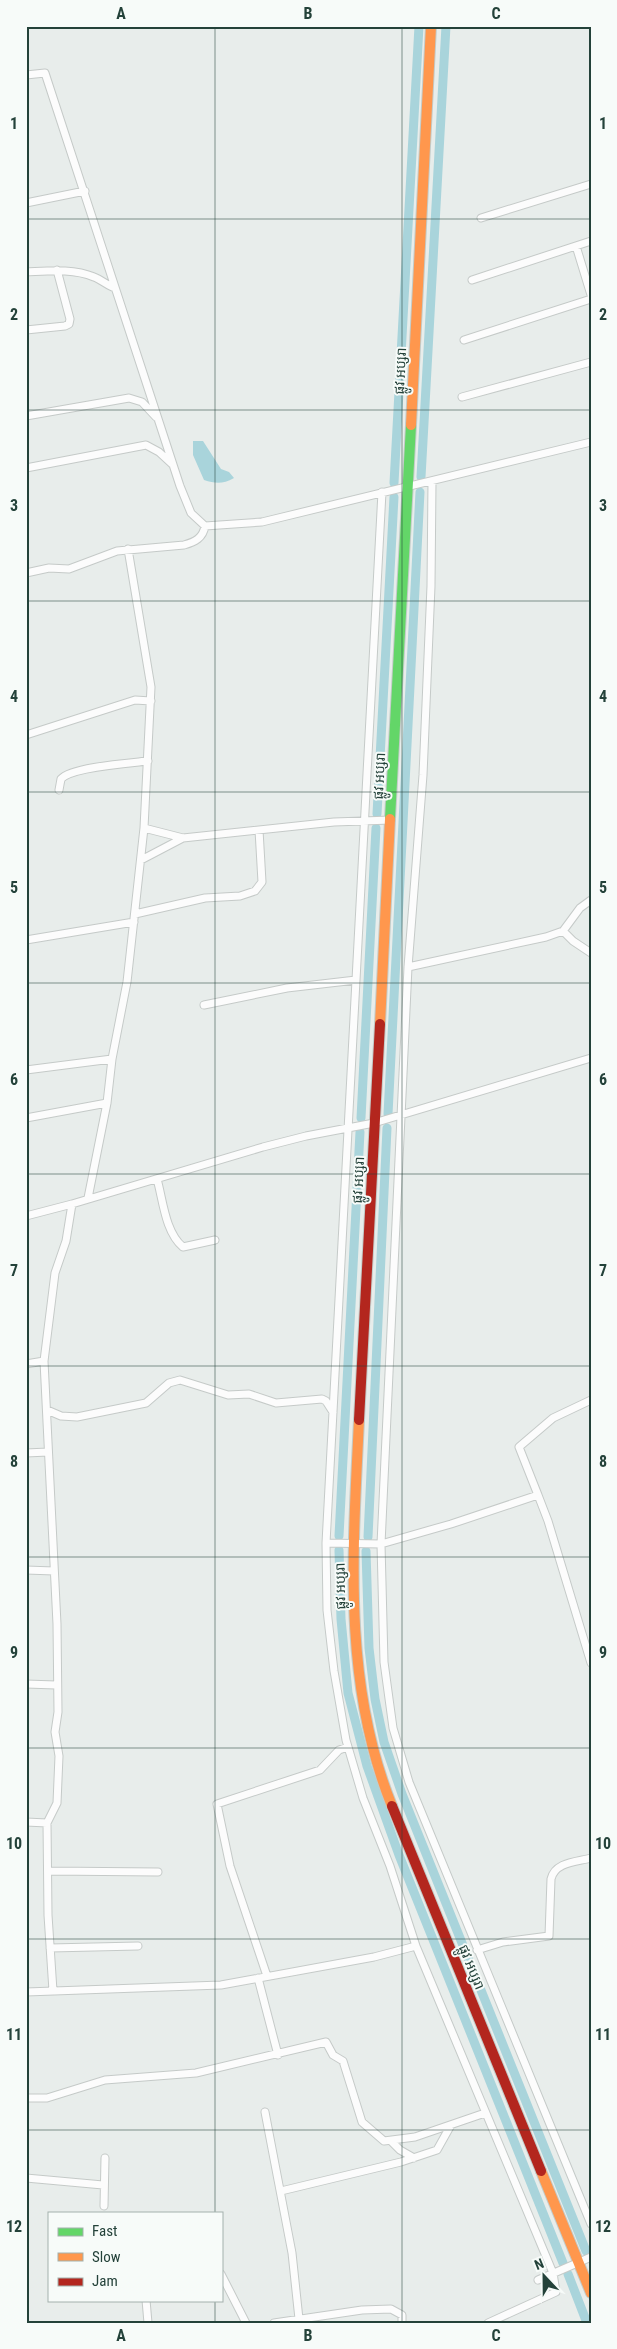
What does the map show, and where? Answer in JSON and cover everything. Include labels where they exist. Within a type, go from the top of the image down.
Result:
[{"type":"street","name":"ផ្លូវ អប្សរា","points":[[432,26],[353,1544],[354,1617],[358,1668],[370,1734],[386,1790],[591,2293]]},
{"type":"street","points":[[26,75],[45,73],[174,466],[191,513],[205,526],[262,522],[591,442]]},
{"type":"street","points":[[481,218],[591,184]]},
{"type":"street","points":[[26,203],[85,191]]},
{"type":"street","points":[[472,280],[591,241]]},
{"type":"street","points":[[464,340],[591,297],[576,246]]},
{"type":"street","points":[[26,272],[57,270],[94,277],[115,288]]},
{"type":"street","points":[[26,330],[69,324],[70,319],[57,270]]},
{"type":"street","points":[[462,397],[591,362]]},
{"type":"street","points":[[26,416],[129,398],[142,402],[160,421]]},
{"type":"street","points":[[26,468],[146,445],[159,452],[174,466]]},
{"type":"street","points":[[432,482],[431,586],[423,765],[408,967],[381,1544],[384,1662],[393,1728],[409,1782],[591,2224]]},
{"type":"street","points":[[382,492],[326,1543],[327,1610],[334,1671],[348,1747],[363,1798],[390,1866],[416,1946],[553,2273],[556,2292],[488,2323]]},
{"type":"street","points":[[26,573],[49,568],[70,569],[104,554],[128,549],[158,548],[192,543],[202,535],[205,526]]},
{"type":"street","points":[[88,1198],[107,1103],[112,1059],[127,982],[144,828],[151,687],[128,549]]},
{"type":"street","points":[[26,734],[136,700],[151,701]]},
{"type":"street","points":[[59,790],[61,779],[68,774],[148,761]]},
{"type":"street","points":[[144,828],[184,838],[334,822],[391,820]]},
{"type":"street","points":[[135,914],[205,898],[240,896],[255,891],[262,882],[259,830]]},
{"type":"street","points":[[141,860],[184,838]]},
{"type":"street","points":[[408,967],[546,937],[563,931],[580,908],[591,900]]},
{"type":"street","points":[[26,940],[134,922]]},
{"type":"street","points":[[563,931],[573,941],[591,953]]},
{"type":"street","points":[[204,1005],[304,986],[356,980]]},
{"type":"street","points":[[26,1216],[264,1147],[348,1127],[374,1123],[591,1058]]},
{"type":"street","points":[[26,1070],[112,1059]]},
{"type":"street","points":[[26,1118],[107,1103]]},
{"type":"street","points":[[157,1179],[172,1234],[178,1242],[183,1247],[214,1240]]},
{"type":"street","points":[[53,1991],[48,1915],[47,1822],[56,1808],[59,1791],[60,1756],[55,1732],[58,1712],[54,1571],[44,1361],[56,1273],[66,1241],[72,1204]]},
{"type":"street","points":[[26,1364],[44,1361]]},
{"type":"street","points":[[46,1410],[61,1416],[77,1417],[146,1403],[169,1383],[180,1380],[228,1395],[249,1394],[276,1403],[320,1398],[326,1402],[333,1412]]},
{"type":"street","points":[[591,1400],[553,1418],[520,1445],[519,1449],[548,1521],[591,1663]]},
{"type":"street","points":[[26,1453],[48,1452]]},
{"type":"street","points":[[326,1543],[381,1544],[478,1516],[538,1494]]},
{"type":"street","points":[[26,1570],[54,1571]]},
{"type":"street","points":[[26,1684],[56,1685]]},
{"type":"street","points":[[267,1976],[238,1896],[222,1834],[217,1804],[320,1770],[339,1750],[348,1747]]},
{"type":"street","points":[[26,1822],[47,1822]]},
{"type":"street","points":[[477,1950],[504,1942],[549,1936],[551,1878],[554,1870],[561,1865],[591,1858]]},
{"type":"street","points":[[49,1871],[158,1872]]},
{"type":"street","points":[[50,1948],[138,1946]]},
{"type":"street","points":[[26,1992],[212,1986],[374,1957],[416,1946]]},
{"type":"street","points":[[258,1978],[278,2055]]},
{"type":"street","points":[[26,2098],[47,2098],[105,2080],[196,2073],[278,2055],[326,2042],[333,2056],[343,2061],[362,2122],[384,2141],[415,2137],[485,2114]]},
{"type":"street","points":[[265,2112],[292,2253],[299,2319]]},
{"type":"street","points":[[281,2191],[414,2158],[438,2150],[452,2125]]},
{"type":"street","points":[[391,2141],[400,2150],[414,2158]]},
{"type":"street","points":[[104,2158],[104,2206]]},
{"type":"street","points":[[26,2178],[103,2185]]},
{"type":"street","points":[[538,2280],[591,2257]]},
{"type":"street","points":[[222,2276],[246,2323]]},
{"type":"street","points":[[146,2302],[148,2323]]},
{"type":"street","points":[[274,2323],[362,2310],[391,2309],[402,2315],[402,2323]]},
{"type":"water","points":[[193,441],[203,441],[221,469],[229,472],[234,478],[219,483],[204,480],[193,455]]},
{"type":"waterway","points":[[394,483],[419,26]]},
{"type":"waterway","points":[[421,477],[446,26]]},
{"type":"waterway","points":[[388,1114],[420,492]]},
{"type":"waterway","points":[[377,814],[394,497]]},
{"type":"waterway","points":[[361,1118],[376,828]]},
{"type":"waterway","points":[[368,1537],[387,1128]]},
{"type":"waterway","points":[[339,1536],[360,1132]]},
{"type":"waterway","points":[[339,1550],[341,1619],[348,1693],[367,1766],[399,1855],[563,2263]]},
{"type":"waterway","points":[[366,1551],[369,1648],[375,1699],[384,1742],[402,1794],[586,2251]]},
{"type":"waterway","points":[[568,2274],[587,2323]]},
{"type":"traffic: fast","points":[[390,819],[411,425]]},
{"type":"traffic: slow","points":[[411,425],[431,26]]},
{"type":"traffic: slow","points":[[380,1024],[390,819]]},
{"type":"traffic: slow","points":[[359,1420],[354,1567],[354,1616],[358,1664],[365,1712],[376,1759],[392,1806]]},
{"type":"traffic: slow","points":[[541,2171],[591,2293]]},
{"type":"traffic: jam","points":[[359,1420],[380,1024]]},
{"type":"traffic: jam","points":[[392,1806],[541,2171]]}]
